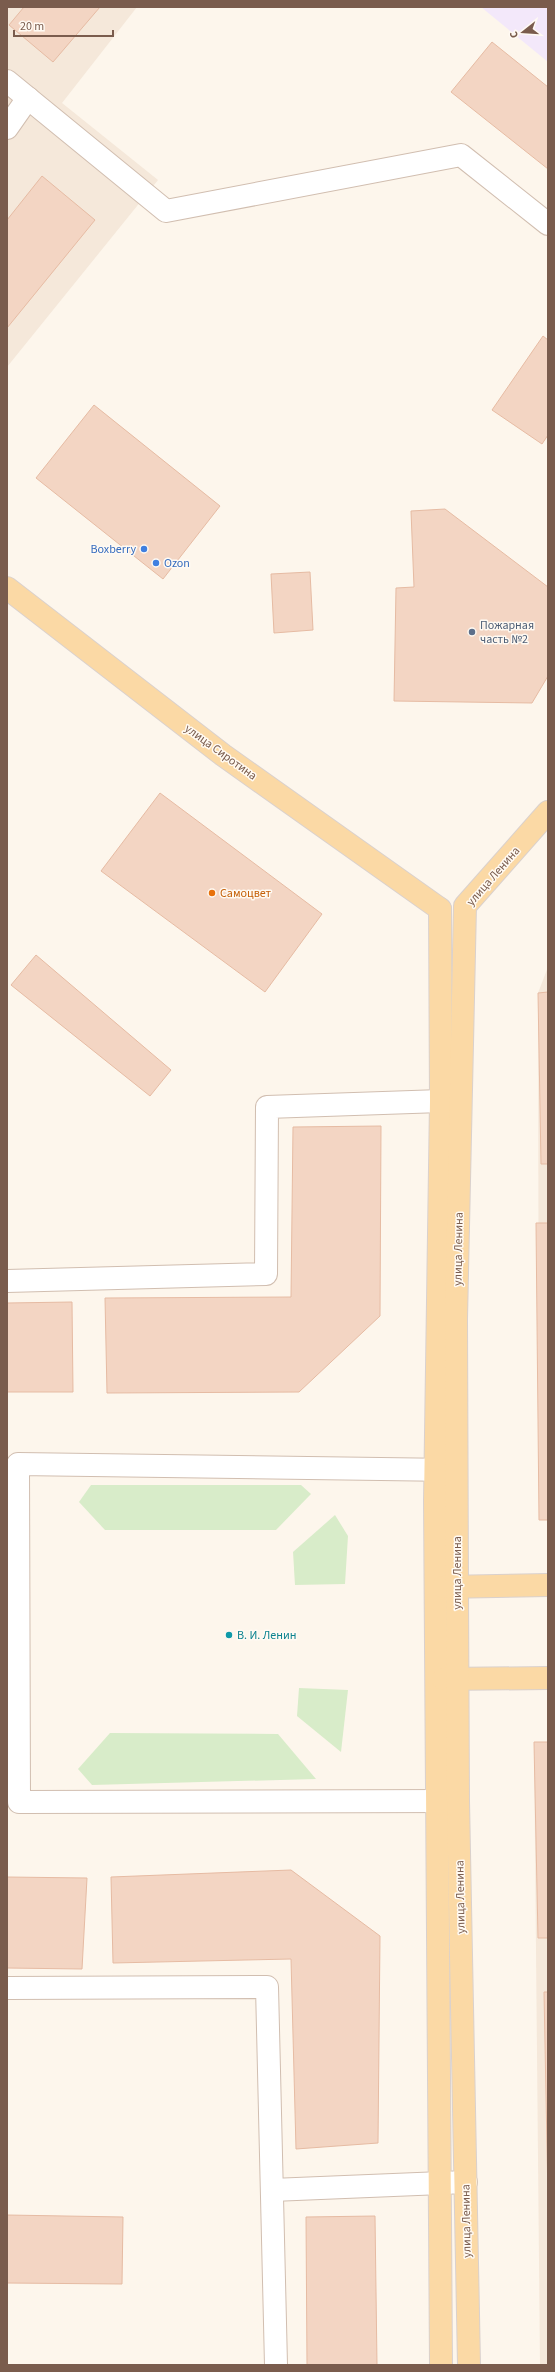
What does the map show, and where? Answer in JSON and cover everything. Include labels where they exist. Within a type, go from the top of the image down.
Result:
[{"type":"main road","name":"улица Сиротина","points":[[7,588],[223,755],[440,909]]},
{"type":"main road","name":"улица Ленина","points":[[469,2365],[458,1801],[447,1679],[446,1587],[446,1470],[456,1319],[465,906],[548,812]]},
{"type":"main road","points":[[446,1470],[440,909],[465,906]]},
{"type":"main road","points":[[446,1587],[548,1585]]},
{"type":"main road","points":[[441,2365],[437,1801],[447,1679],[548,1678]]},
{"type":"lane","points":[[7,81],[166,211],[461,155],[548,224]]},
{"type":"lane","points":[[7,128],[28,98]]},
{"type":"lane","points":[[7,1280],[266,1274],[267,1107],[441,1102]]},
{"type":"lane","points":[[446,1470],[18,1464],[19,1802],[458,1801]]},
{"type":"lane","points":[[7,1988],[267,1987],[276,2365]]},
{"type":"lane","points":[[272,2190],[466,2182]]},
{"type":"shaded area","points":[[7,7],[137,7],[62,103],[158,180],[7,367]]},
{"type":"shaded area","points":[[481,7],[548,7],[548,62]]},
{"type":"shaded area","points":[[548,967],[548,1520],[539,1520],[538,993]]},
{"type":"shaded area","points":[[534,1742],[548,1742],[548,2365],[540,2365]]},
{"type":"green space","points":[[91,1485],[301,1485],[311,1494],[276,1530],[105,1530],[79,1502]]},
{"type":"green space","points":[[335,1515],[348,1536],[345,1584],[295,1585],[293,1552]]},
{"type":"green space","points":[[299,1688],[348,1690],[341,1752],[297,1716]]},
{"type":"green space","points":[[110,1733],[278,1734],[316,1779],[92,1785],[78,1769]]},
{"type":"building","points":[[24,7],[100,7],[53,62],[9,25]]},
{"type":"building","points":[[492,42],[548,87],[548,169],[451,92]]},
{"type":"building","points":[[42,176],[95,220],[7,328],[7,220]]},
{"type":"building","points":[[543,336],[548,340],[548,435],[542,444],[492,410]]},
{"type":"building","points":[[94,405],[220,506],[163,579],[36,478]]},
{"type":"building","name":"Пожарная часть №2","points":[[445,509],[548,587],[548,676],[532,703],[394,701],[396,588],[414,587],[411,511]]},
{"type":"building","points":[[310,572],[313,630],[274,633],[271,574]]},
{"type":"building","name":"Самоцвет","points":[[160,793],[322,914],[265,992],[101,871]]},
{"type":"building","points":[[36,955],[171,1070],[150,1096],[11,985]]},
{"type":"building","points":[[548,992],[548,1164],[541,1164],[538,993]]},
{"type":"building","points":[[381,1126],[380,1316],[299,1392],[107,1393],[105,1298],[291,1297],[293,1127]]},
{"type":"building","points":[[536,1223],[548,1223],[548,1520],[539,1520]]},
{"type":"building","points":[[72,1302],[73,1392],[7,1392],[7,1303]]},
{"type":"building","points":[[534,1742],[548,1742],[548,1938],[538,1938]]},
{"type":"building","points":[[291,1870],[380,1936],[378,2143],[296,2149],[291,1959],[113,1963],[111,1877]]},
{"type":"building","points":[[7,1877],[87,1878],[82,1969],[7,1968]]},
{"type":"building","points":[[544,1992],[548,1992],[548,2199]]},
{"type":"building","points":[[7,2215],[123,2217],[122,2284],[7,2283]]},
{"type":"building","points":[[375,2216],[377,2365],[307,2365],[306,2217]]},
{"type":"place","name":"Boxberry","points":[[144,549]]},
{"type":"place","name":"Ozon","points":[[156,563]]},
{"type":"place","name":"Пожарная часть №2","points":[[472,632]]},
{"type":"place","name":"Самоцвет","points":[[212,893]]},
{"type":"place","name":"В. И. Ленин","points":[[229,1635]]}]
